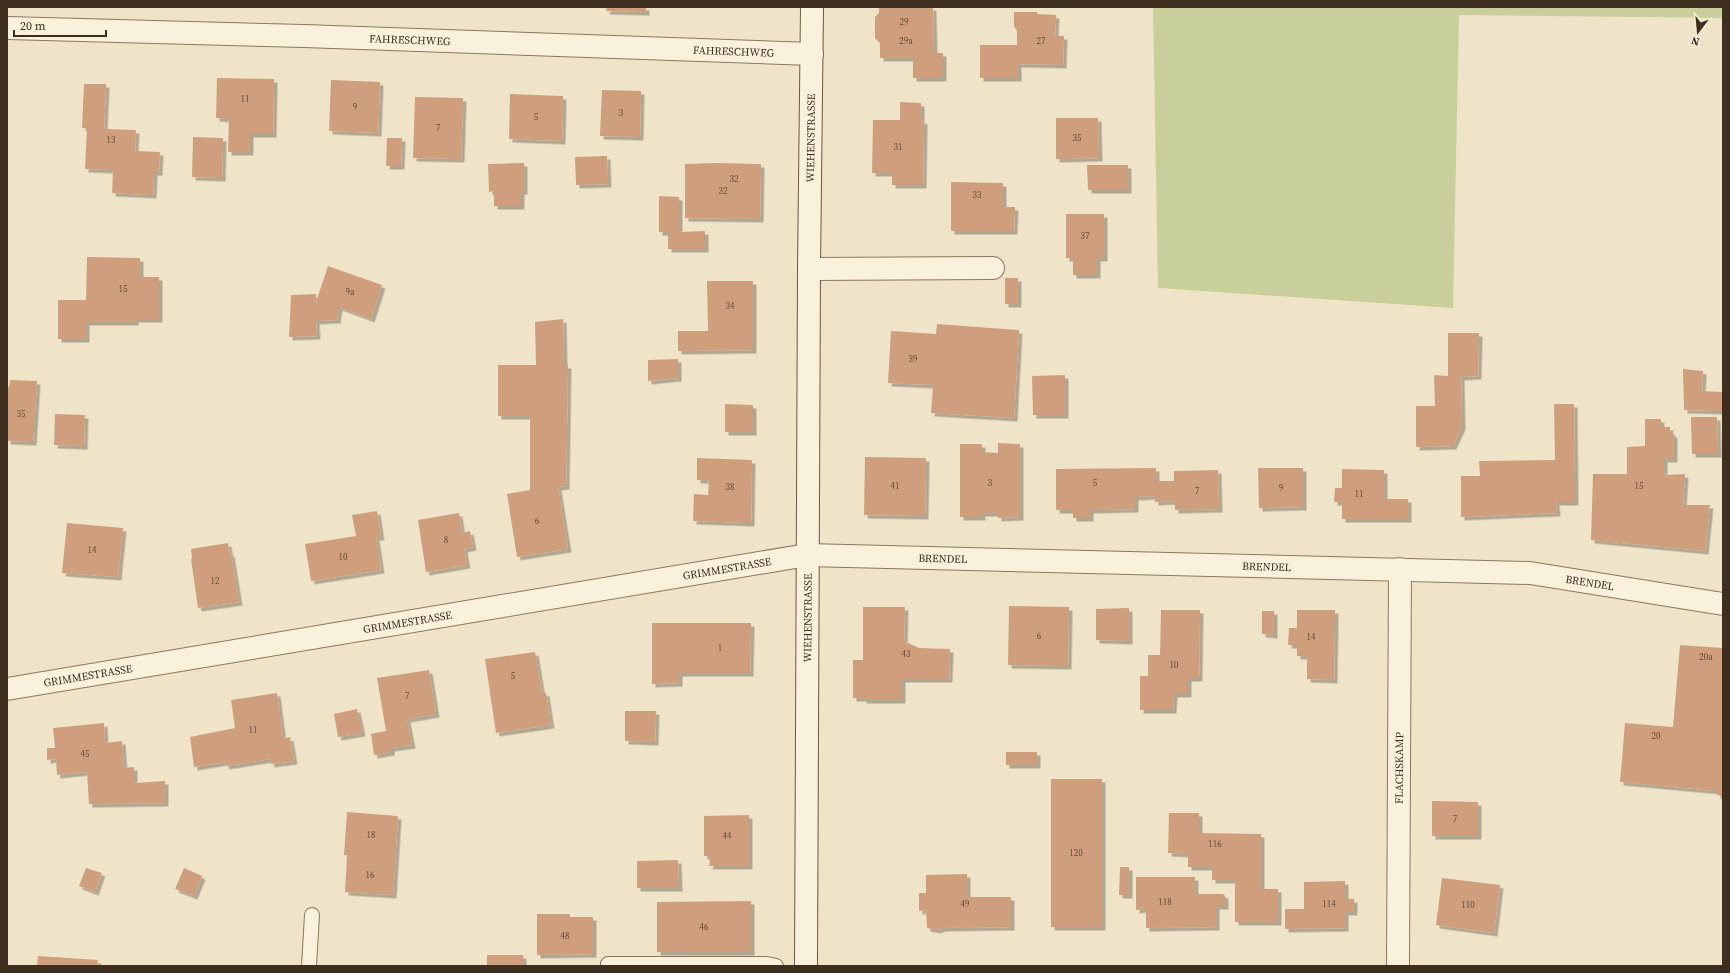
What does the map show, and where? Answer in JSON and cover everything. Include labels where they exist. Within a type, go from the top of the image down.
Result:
[{"type":"street","name":"WIEHENSTRASSE","points":[[806,966],[807,555],[812,7]]},
{"type":"street","name":"FAHRESCHWEG","points":[[7,28],[304,36],[812,54]]},
{"type":"street","points":[[809,269],[993,268]]},
{"type":"street","name":"BRENDEL","points":[[807,555],[1530,573],[1723,604]]},
{"type":"street","name":"GRIMMESTRASSE","points":[[7,689],[807,555]]},
{"type":"street","name":"FLACHSKAMP","points":[[1398,966],[1400,570]]},
{"type":"lane","points":[[309,966],[312,915]]},
{"type":"lane","points":[[608,964],[767,964],[776,966]]},
{"type":"green space","points":[[1153,7],[1723,7],[1723,18],[1459,15],[1453,308],[1158,288]]},
{"type":"building","points":[[607,7],[646,7],[646,12],[606,11]]},
{"type":"building","points":[[879,7],[933,7],[934,53],[943,53],[943,78],[913,78],[913,58],[880,58],[880,43],[875,38],[875,17],[879,13]]},
{"type":"building","points":[[1014,12],[1037,12],[1037,14],[1056,15],[1055,36],[1064,36],[1063,65],[1018,64],[1018,78],[980,78],[980,45],[1017,45],[1017,31],[1014,26]]},
{"type":"building","points":[[217,78],[274,79],[273,134],[250,134],[250,152],[228,152],[229,119],[216,118]]},
{"type":"building","points":[[331,80],[380,82],[378,133],[329,131]]},
{"type":"building","points":[[84,84],[106,84],[104,129],[136,130],[135,151],[160,152],[159,172],[154,172],[153,195],[112,193],[113,170],[85,169],[87,128],[82,128]]},
{"type":"building","points":[[602,90],[641,91],[640,137],[600,136]]},
{"type":"building","points":[[510,94],[563,96],[562,141],[509,139]]},
{"type":"building","points":[[415,97],[463,98],[461,159],[413,158]]},
{"type":"building","points":[[900,102],[921,103],[921,121],[924,120],[923,185],[892,185],[892,173],[872,173],[873,120],[900,120]]},
{"type":"building","points":[[1056,118],[1098,118],[1099,158],[1056,159]]},
{"type":"building","points":[[193,137],[223,138],[222,178],[192,177]]},
{"type":"building","points":[[387,138],[402,138],[401,166],[386,166]]},
{"type":"building","points":[[607,156],[608,184],[576,185],[575,157]]},
{"type":"building","points":[[524,163],[524,191],[521,191],[521,206],[494,206],[494,191],[489,192],[488,164]]},
{"type":"building","points":[[685,164],[761,164],[760,219],[685,218]]},
{"type":"building","points":[[1087,165],[1128,165],[1128,190],[1088,190]]},
{"type":"building","points":[[951,182],[1003,183],[1003,207],[1015,207],[1014,231],[951,231]]},
{"type":"building","points":[[659,196],[679,197],[679,232],[705,231],[705,249],[668,249],[668,232],[659,232]]},
{"type":"building","points":[[1066,214],[1104,214],[1104,258],[1097,258],[1097,275],[1073,275],[1073,258],[1066,258]]},
{"type":"building","points":[[87,257],[140,258],[140,277],[159,277],[159,319],[135,319],[135,322],[86,322],[86,339],[58,339],[58,300],[86,300]]},
{"type":"building","points":[[328,266],[382,285],[371,319],[339,307],[337,320],[316,321],[317,336],[289,337],[291,295],[316,294],[316,308],[317,299]]},
{"type":"building","points":[[1005,278],[1018,278],[1018,304],[1005,304]]},
{"type":"building","points":[[707,281],[753,281],[753,350],[678,351],[678,331],[708,331]]},
{"type":"building","points":[[563,319],[564,365],[568,365],[566,486],[558,487],[568,549],[517,557],[507,494],[530,490],[530,416],[498,416],[498,365],[536,365],[535,322]]},
{"type":"building","points":[[937,324],[1019,330],[1014,418],[931,413],[933,385],[888,383],[891,331],[936,334]]},
{"type":"building","points":[[1448,333],[1479,333],[1478,376],[1461,377],[1462,426],[1453,446],[1416,447],[1416,406],[1435,406],[1434,375],[1448,376]]},
{"type":"building","points":[[678,359],[678,378],[648,381],[648,360]]},
{"type":"building","points":[[1683,369],[1703,371],[1702,391],[1723,392],[1723,411],[1684,410]]},
{"type":"building","points":[[1065,375],[1065,415],[1033,415],[1032,376]]},
{"type":"building","points":[[10,380],[37,381],[33,442],[7,441],[7,387],[9,387]]},
{"type":"building","points":[[725,404],[753,405],[753,432],[725,432]]},
{"type":"building","points":[[1554,404],[1574,404],[1575,502],[1556,502],[1557,513],[1461,517],[1461,476],[1480,476],[1479,461],[1555,460]]},
{"type":"building","points":[[55,414],[85,415],[84,446],[54,445]]},
{"type":"building","points":[[1691,417],[1717,417],[1718,454],[1692,454]]},
{"type":"building","points":[[1645,419],[1661,419],[1661,427],[1670,427],[1670,431],[1674,435],[1674,459],[1664,459],[1664,475],[1685,474],[1683,505],[1710,505],[1705,551],[1591,540],[1593,474],[1627,474],[1627,447],[1645,446]]},
{"type":"building","points":[[998,443],[1020,444],[1020,517],[998,518],[998,513],[982,513],[982,517],[960,517],[960,444],[982,444],[982,452],[998,453]]},
{"type":"building","points":[[865,457],[926,458],[925,516],[864,515]]},
{"type":"building","points":[[697,458],[752,460],[751,523],[693,521],[694,494],[708,495],[709,480],[697,480]]},
{"type":"building","points":[[1156,468],[1156,481],[1174,481],[1174,471],[1218,470],[1219,509],[1175,510],[1175,501],[1155,502],[1155,496],[1135,497],[1135,509],[1090,510],[1090,518],[1073,518],[1073,510],[1056,510],[1056,469]]},
{"type":"building","points":[[1258,468],[1303,468],[1303,507],[1259,508]]},
{"type":"building","points":[[1342,469],[1384,470],[1384,499],[1408,499],[1408,519],[1342,519],[1342,502],[1334,502],[1335,488],[1342,488]]},
{"type":"building","points":[[377,511],[381,537],[376,537],[381,570],[311,581],[305,544],[356,536],[352,515]]},
{"type":"building","points":[[459,513],[462,533],[470,531],[473,547],[464,549],[467,565],[426,572],[418,520]]},
{"type":"building","points":[[67,523],[123,528],[118,577],[62,573]]},
{"type":"building","points":[[228,543],[239,602],[198,608],[191,549]]},
{"type":"building","points":[[1009,606],[1069,607],[1068,666],[1008,665]]},
{"type":"building","points":[[863,607],[905,607],[904,641],[919,648],[950,649],[949,679],[902,679],[902,700],[863,700],[863,698],[853,698],[853,660],[863,660]]},
{"type":"building","points":[[1129,608],[1129,641],[1096,640],[1096,609]]},
{"type":"building","points":[[1161,610],[1200,610],[1199,678],[1188,678],[1188,694],[1174,694],[1173,710],[1140,710],[1140,676],[1148,676],[1148,655],[1160,655]]},
{"type":"building","points":[[1297,610],[1335,610],[1334,680],[1307,679],[1307,656],[1297,656],[1297,645],[1288,645],[1289,628],[1297,628]]},
{"type":"building","points":[[1262,611],[1274,611],[1274,635],[1262,634]]},
{"type":"building","points":[[652,623],[751,623],[750,673],[679,673],[679,683],[652,684]]},
{"type":"building","points":[[1680,645],[1723,648],[1723,796],[1717,795],[1717,791],[1620,782],[1625,723],[1673,727]]},
{"type":"building","points":[[535,652],[542,693],[546,693],[551,725],[496,733],[485,659]]},
{"type":"building","points":[[429,670],[436,714],[407,719],[412,745],[391,748],[391,752],[374,755],[371,734],[386,731],[377,678]]},
{"type":"building","points":[[277,693],[283,739],[290,737],[294,761],[271,764],[270,759],[226,766],[225,762],[194,767],[190,737],[235,728],[231,700]]},
{"type":"building","points":[[357,709],[362,733],[338,737],[334,714]]},
{"type":"building","points":[[625,711],[656,711],[655,742],[625,741]]},
{"type":"building","points":[[104,723],[105,743],[122,741],[124,768],[134,767],[134,783],[165,781],[165,803],[89,804],[87,772],[57,775],[56,759],[47,760],[47,748],[55,748],[53,728]]},
{"type":"building","points":[[1006,752],[1037,752],[1037,765],[1006,765]]},
{"type":"building","points":[[1051,779],[1102,779],[1102,927],[1051,927]]},
{"type":"building","points":[[1432,801],[1478,802],[1478,836],[1432,836]]},
{"type":"building","points":[[347,812],[398,816],[393,895],[345,892],[347,855],[344,855]]},
{"type":"building","points":[[1169,813],[1199,813],[1199,833],[1261,834],[1261,889],[1278,889],[1278,922],[1235,922],[1235,880],[1212,880],[1212,867],[1188,867],[1188,854],[1168,853]]},
{"type":"building","points":[[749,815],[749,866],[707,866],[710,865],[709,856],[704,856],[704,816]]},
{"type":"building","points":[[678,860],[679,888],[637,888],[637,861]]},
{"type":"building","points":[[1120,867],[1129,867],[1129,895],[1119,895]]},
{"type":"building","points":[[86,868],[102,873],[95,892],[79,886]]},
{"type":"building","points":[[184,868],[202,876],[194,896],[175,889]]},
{"type":"building","points":[[967,874],[967,897],[1011,897],[1011,927],[942,928],[937,930],[927,928],[926,910],[919,911],[919,893],[926,893],[926,875]]},
{"type":"building","points":[[1136,877],[1195,877],[1195,894],[1223,894],[1225,896],[1225,906],[1216,906],[1216,927],[1146,928],[1146,909],[1136,910]]},
{"type":"building","points":[[1442,878],[1500,885],[1494,933],[1436,925]]},
{"type":"building","points":[[1345,881],[1345,899],[1354,899],[1354,912],[1345,912],[1345,928],[1285,929],[1285,909],[1304,909],[1304,882]]},
{"type":"building","points":[[751,901],[751,952],[657,952],[657,902]]},
{"type":"building","points":[[537,914],[570,914],[570,917],[593,917],[593,954],[537,955]]},
{"type":"building","points":[[487,955],[523,955],[523,966],[487,966]]},
{"type":"building","points":[[38,956],[98,960],[97,966],[37,966]]}]
